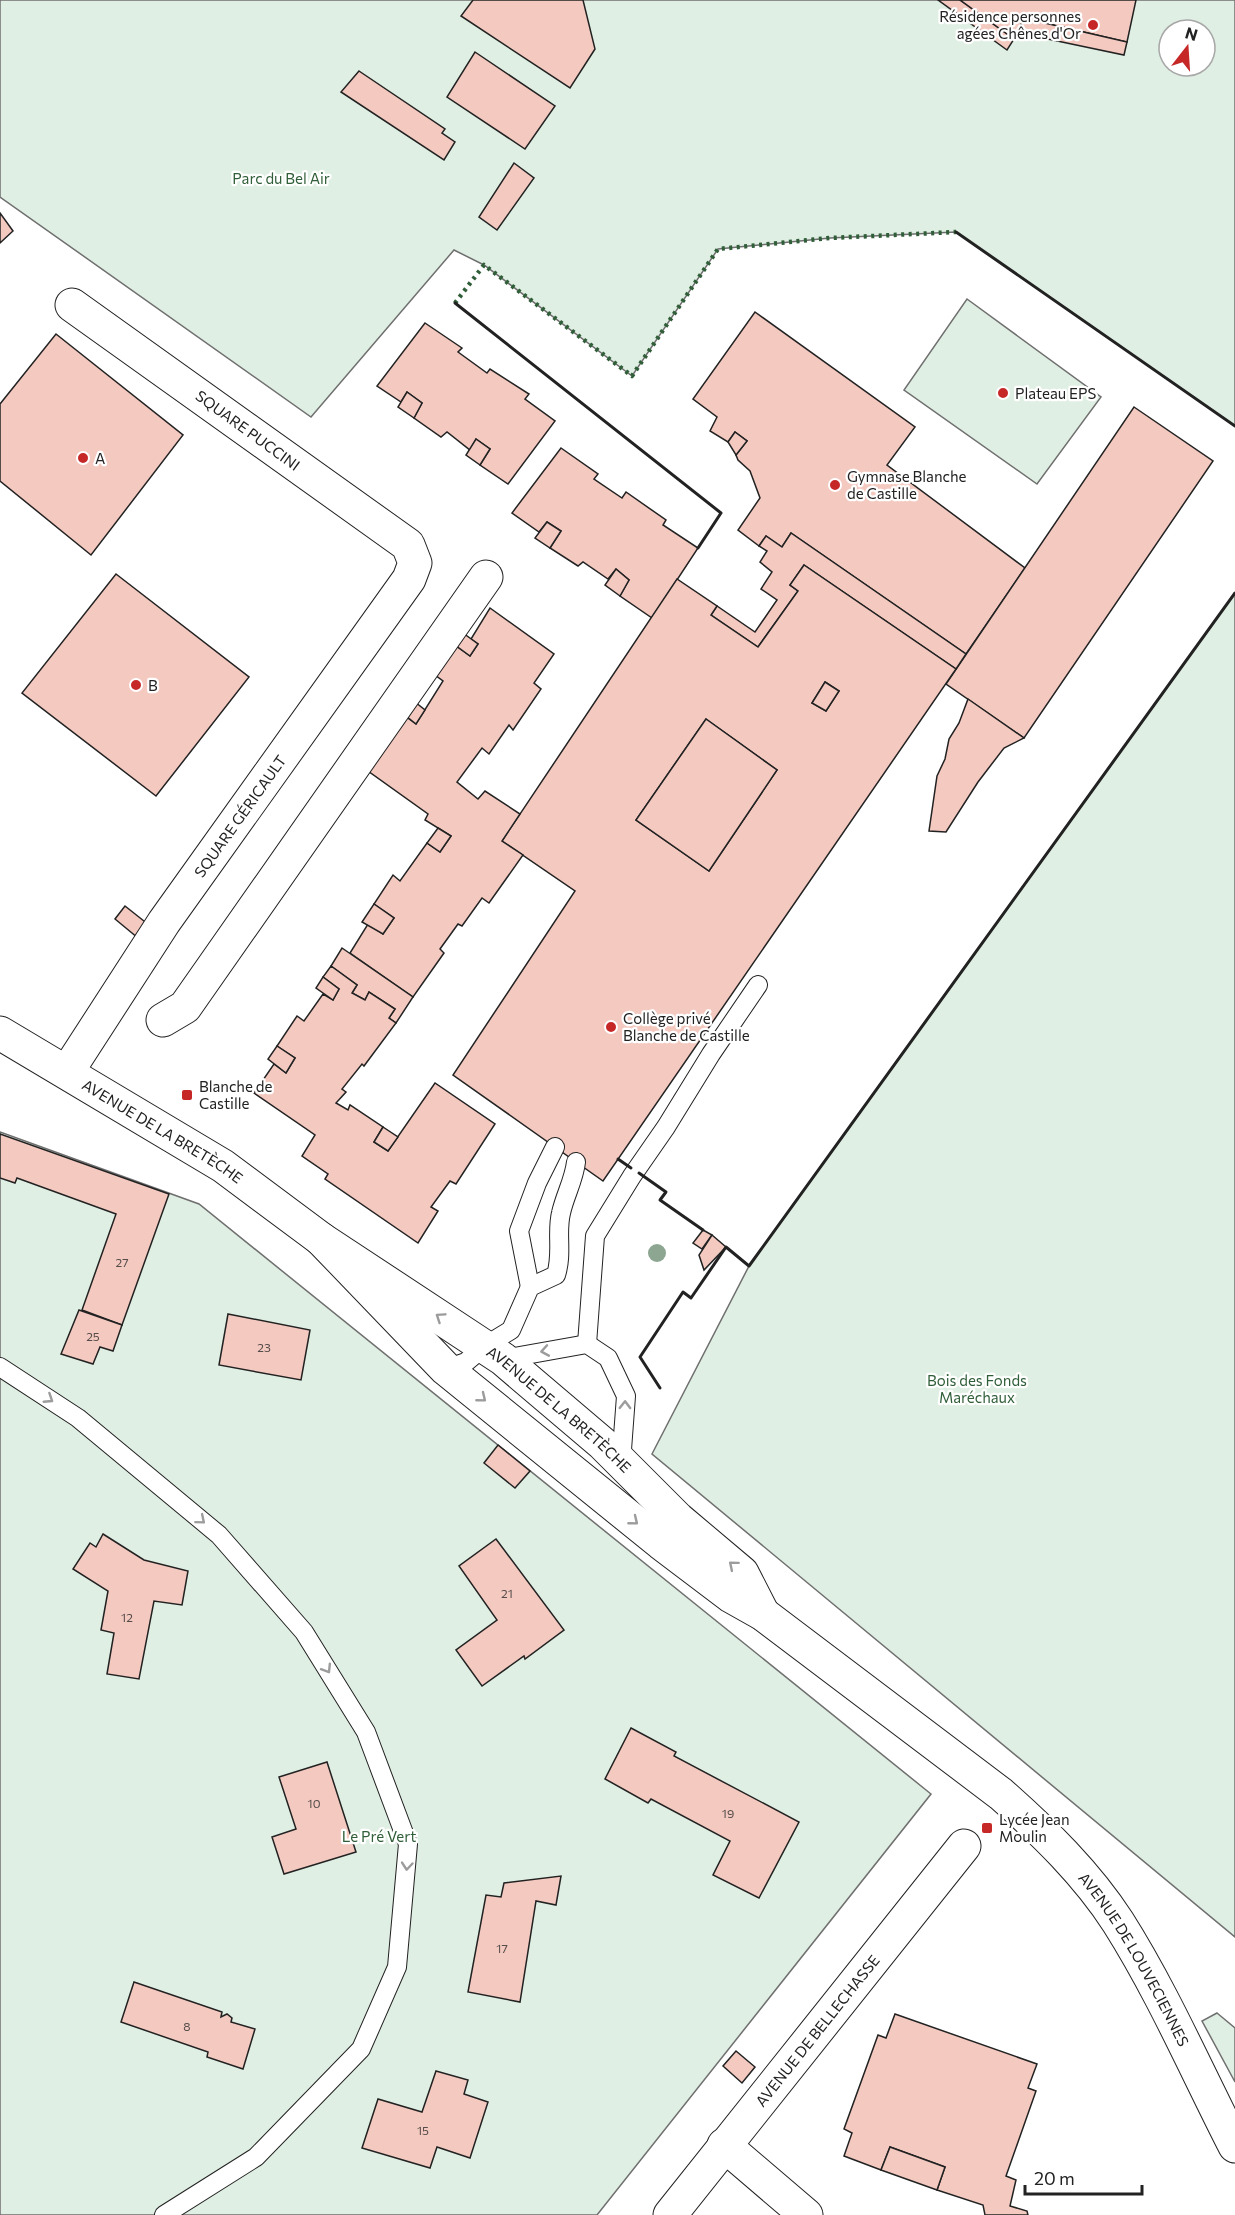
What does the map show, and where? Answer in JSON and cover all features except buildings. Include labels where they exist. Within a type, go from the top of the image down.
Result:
[{"type":"street","name":"SQUARE PUCCINI","points":[[72,305],[408,545],[415,563]]},
{"type":"street","name":"SQUARE GÉRICAULT","points":[[67,1072],[164,922],[409,579],[415,563]]},
{"type":"street","points":[[163,1020],[184,1006],[486,577]]},
{"type":"street","name":"AVENUE DE LA BRETÈCHE","points":[[0,1033],[224,1166],[321,1239],[494,1353],[603,1444],[678,1519],[742,1573],[763,1614]]},
{"type":"street","name":"AVENUE DE LA BRETÈCHE","points":[[321,1239],[446,1369],[661,1543],[731,1596],[763,1614],[1001,1794]]},
{"type":"street","name":"AVENUE DE LOUVECIENNES","points":[[1001,1794],[1036,1824],[1081,1873],[1117,1922],[1158,1995],[1235,2146]]},
{"type":"street","name":"AVENUE DE BELLECHASSE","points":[[669,2215],[963,1846]]},
{"type":"street","points":[[724,2145],[806,2215]]},
{"type":"lane","points":[[587,1344],[594,1236],[758,985]]},
{"type":"lane","points":[[494,1353],[511,1330],[530,1287],[519,1231],[537,1184],[555,1147]]},
{"type":"lane","points":[[530,1287],[556,1275],[560,1261],[561,1214],[575,1175],[576,1162]]},
{"type":"lane","points":[[446,1369],[494,1353],[587,1344],[608,1358],[626,1396],[621,1463]]},
{"type":"lane","points":[[0,1367],[78,1418],[219,1535],[304,1632],[366,1731],[408,1844],[397,1967],[362,2049],[256,2157],[164,2215]]},
{"type":"green space","name":"Parc du Bel Air","points":[[0,0],[1235,0],[1235,426],[956,232],[830,238],[718,249],[632,376],[484,265],[454,250],[311,417],[0,197]]},
{"type":"green space","name":"Plateau EPS","points":[[967,299],[1101,397],[1037,484],[904,390]]},
{"type":"green space","name":"Bois des Fonds Maréchaux","points":[[1235,593],[1235,1937],[652,1454],[749,1266]]},
{"type":"green space","name":"Le Pré Vert","points":[[0,1132],[199,1204],[931,1794],[597,2215],[0,2215]]},
{"type":"green space","points":[[1217,2013],[1235,2028],[1235,2082],[1202,2021]]},
{"type":"hedge","points":[[455,303],[484,265],[632,376],[718,249],[830,238],[956,232]]},
{"type":"wall","points":[[956,232],[1235,426]]},
{"type":"wall","points":[[455,303],[721,513],[698,548]]},
{"type":"wall","points":[[660,1388],[640,1357],[683,1292],[691,1298],[726,1247],[749,1266],[1235,593]]},
{"type":"wall","points":[[618,1159],[631,1168]]},
{"type":"wall","points":[[639,1173],[666,1192],[660,1200],[703,1230]]},
{"type":"place","name":"Résidence personnes agées Chênes d'Or","points":[[1093,25]]},
{"type":"place","name":"Plateau EPS","points":[[1003,393]]},
{"type":"place","name":"A","points":[[83,458]]},
{"type":"place","name":"Gymnase Blanche de Castille","points":[[835,485]]},
{"type":"place","name":"B","points":[[136,685]]},
{"type":"place","name":"Collège privé Blanche de Castille","points":[[611,1027]]},
{"type":"place","name":"Blanche de Castille","points":[[187,1095]]},
{"type":"place","name":"Lycée Jean Moulin","points":[[987,1828]]}]
